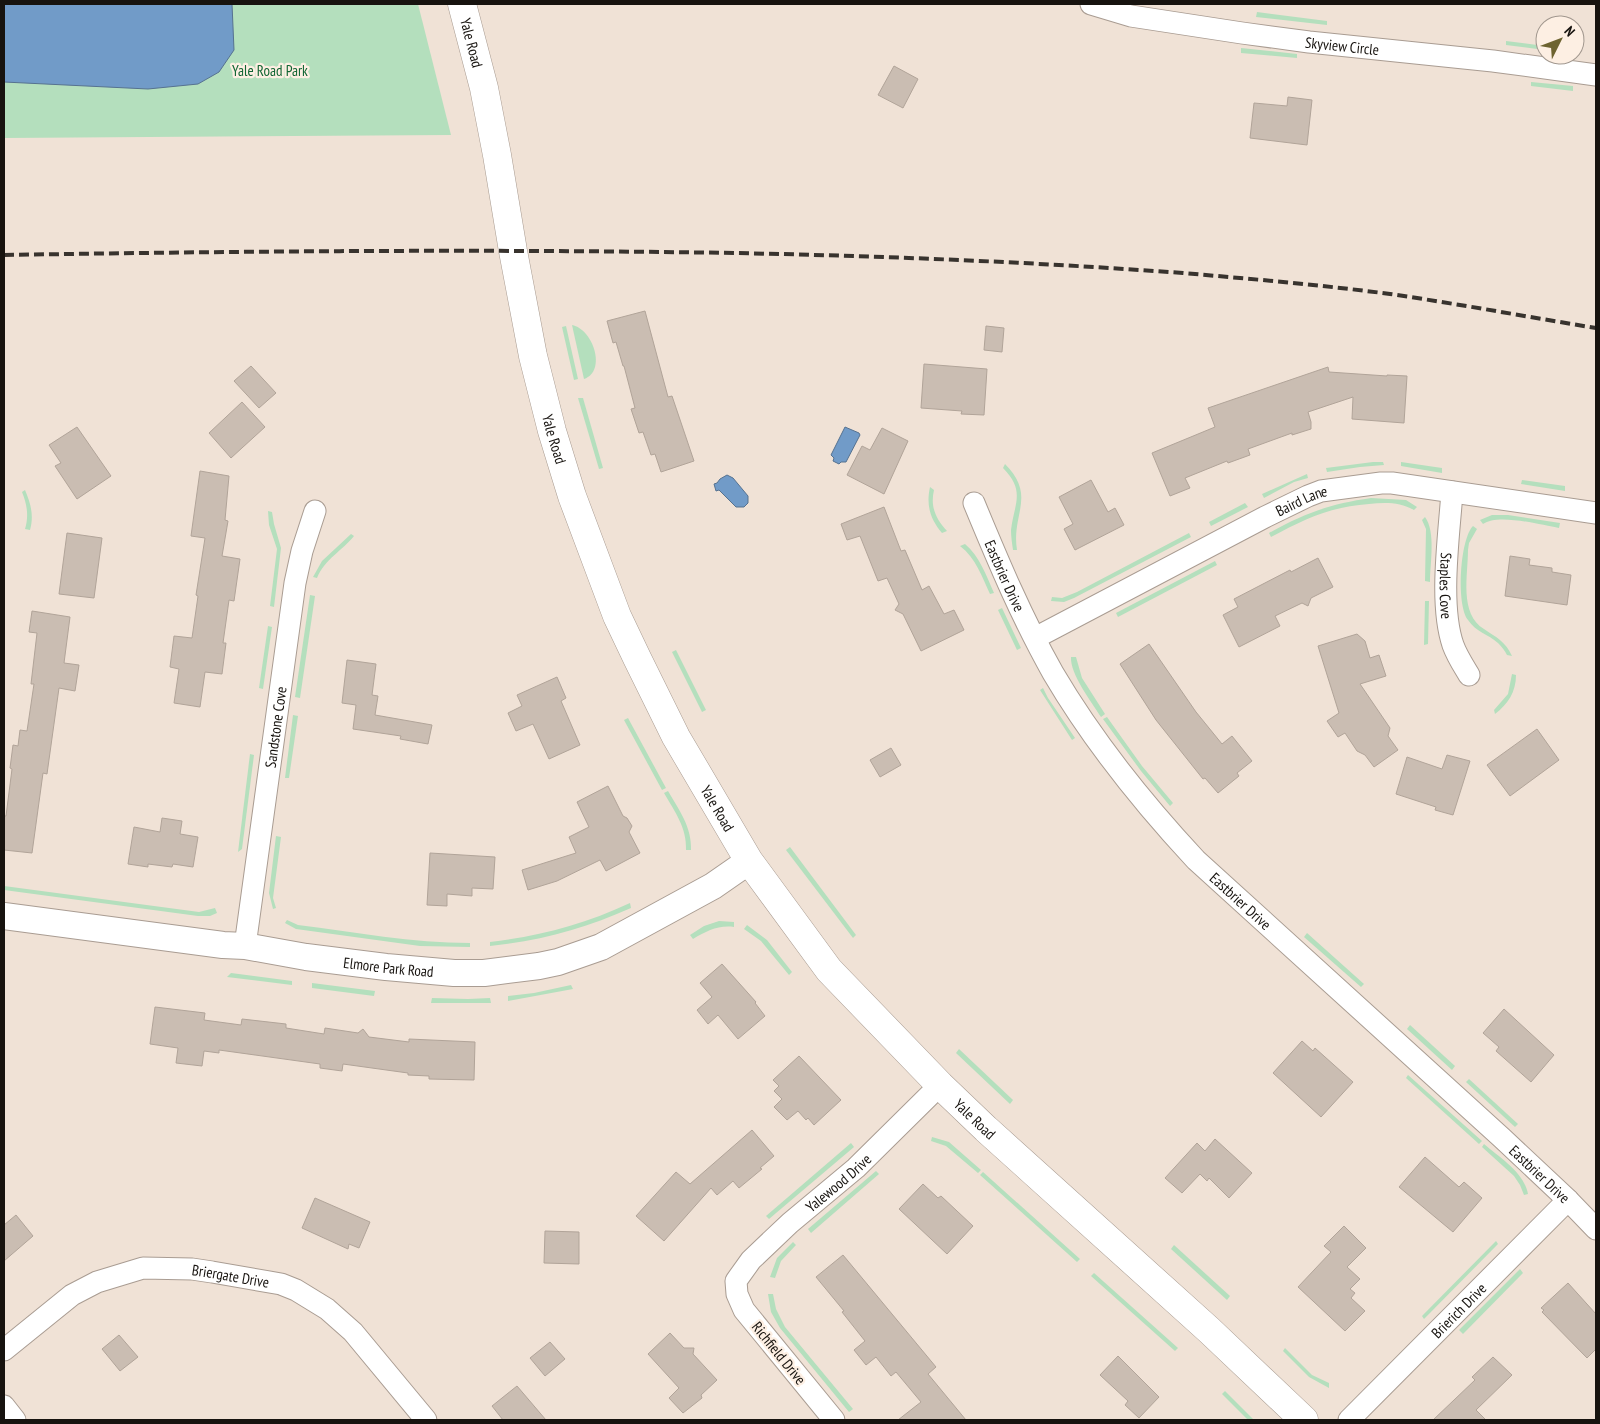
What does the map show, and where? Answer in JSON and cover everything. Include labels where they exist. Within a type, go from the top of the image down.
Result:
[{"type":"main road","name":"Yale Road","points":[[462,4],[484,88],[496,146],[513,252],[533,356],[552,431],[572,496],[617,616],[637,658],[676,737],[749,861],[829,970],[940,1085],[1202,1324],[1304,1420]]},
{"type":"street","name":"Skyview Circle","points":[[1091,4],[1131,16],[1242,33],[1309,42],[1493,61],[1596,75]]},
{"type":"street","name":"Baird Lane","points":[[1035,638],[1199,553],[1265,516],[1321,491],[1381,483],[1596,513]]},
{"type":"street","name":"Staples Cove","points":[[1452,492],[1446,607],[1453,644],[1460,662],[1469,675]]},
{"type":"street","name":"Eastbrier Drive","points":[[974,503],[1013,594],[1070,701],[1113,764],[1160,821],[1196,860],[1502,1138],[1596,1229]]},
{"type":"street","name":"Sandstone Cove","points":[[245,946],[295,583],[302,551],[315,510]]},
{"type":"street","name":"Elmore Park Road","points":[[4,916],[223,945],[245,946],[324,959],[444,973],[484,973],[558,962],[601,948],[713,886],[749,861]]},
{"type":"street","name":"Yalewood Drive","points":[[736,1281],[751,1260],[772,1239],[856,1168],[940,1085]]},
{"type":"street","name":"Brierich Drive","points":[[1349,1420],[1568,1200]]},
{"type":"street","name":"Briergate Drive","points":[[4,1350],[72,1295],[96,1282],[143,1268],[192,1270],[222,1274],[281,1284],[296,1290],[327,1308],[353,1332],[426,1420]]},
{"type":"street","name":"Richfield Drive","points":[[736,1281],[737,1294],[744,1310],[834,1420]]},
{"type":"street","points":[[4,1406],[15,1420]]},
{"type":"green space","name":"Yale Road Park","points":[[4,4],[418,4],[451,135],[4,138]]},
{"type":"green space","points":[[1257,12],[1327,21],[1327,25],[1256,17]]},
{"type":"green space","points":[[1506,41],[1535,45],[1535,49],[1506,45]]},
{"type":"green space","points":[[1241,48],[1297,54],[1297,58],[1241,53]]},
{"type":"green space","points":[[1531,82],[1573,86],[1573,91],[1531,86]]},
{"type":"green space","points":[[572,325],[586,334],[591,342],[596,359],[595,368],[591,375],[584,379]]},
{"type":"green space","points":[[566,326],[578,379],[574,380],[562,327]]},
{"type":"green space","points":[[578,398],[583,398],[603,468],[599,469]]},
{"type":"green space","points":[[1383,462],[1384,465],[1327,472],[1326,468]]},
{"type":"green space","points":[[1401,462],[1442,468],[1442,473],[1401,466]]},
{"type":"green space","points":[[1005,464],[1020,486],[1021,506],[1016,537],[1017,550],[1013,550],[1011,530],[1017,498],[1014,484],[1003,468]]},
{"type":"green space","points":[[1307,474],[1308,478],[1294,482],[1264,498],[1262,494]]},
{"type":"green space","points":[[1522,480],[1565,486],[1565,491],[1521,484]]},
{"type":"green space","points":[[930,487],[934,490],[933,507],[940,522],[947,531],[942,533],[930,512],[928,500]]},
{"type":"green space","points":[[25,490],[31,510],[30,530],[25,529],[27,510],[22,492]]},
{"type":"green space","points":[[1371,498],[1406,500],[1417,507],[1414,510],[1398,504],[1375,503],[1342,508],[1318,515],[1271,537],[1269,533],[1318,510]]},
{"type":"green space","points":[[1245,503],[1248,507],[1211,526],[1209,522]]},
{"type":"green space","points":[[268,511],[272,512],[281,548],[274,607],[270,606],[277,549],[269,525]]},
{"type":"green space","points":[[1492,515],[1508,515],[1560,523],[1559,528],[1509,520],[1490,521],[1483,524],[1480,520]]},
{"type":"green space","points":[[1425,517],[1430,531],[1432,548],[1430,582],[1425,581],[1426,529],[1422,520]]},
{"type":"green space","points":[[1473,526],[1477,529],[1469,543],[1466,582],[1471,614],[1476,622],[1504,643],[1512,656],[1507,655],[1498,643],[1475,627],[1468,620],[1464,612],[1461,572],[1465,544]]},
{"type":"green space","points":[[1189,533],[1191,537],[1074,598],[1064,602],[1051,601],[1052,597],[1062,598],[1077,592]]},
{"type":"green space","points":[[351,534],[354,536],[329,560],[317,578],[313,577],[322,561]]},
{"type":"green space","points":[[965,544],[979,560],[994,593],[990,594],[974,562],[960,546]]},
{"type":"green space","points":[[1215,561],[1217,565],[1118,617],[1116,613]]},
{"type":"green space","points":[[310,595],[315,596],[300,698],[295,697]]},
{"type":"green space","points":[[1425,601],[1429,601],[1428,644],[1424,645]]},
{"type":"green space","points":[[1002,608],[1021,648],[1017,650],[998,610]]},
{"type":"green space","points":[[268,626],[272,627],[263,689],[259,688]]},
{"type":"green space","points":[[676,650],[706,710],[702,712],[672,652]]},
{"type":"green space","points":[[1071,657],[1076,657],[1082,678],[1105,714],[1101,717],[1077,679]]},
{"type":"green space","points":[[1512,674],[1516,675],[1513,692],[1504,706],[1495,714],[1494,710],[1508,694]]},
{"type":"green space","points":[[1043,688],[1075,738],[1072,740],[1040,690]]},
{"type":"green space","points":[[293,715],[298,716],[289,778],[285,778]]},
{"type":"green space","points":[[1107,717],[1142,766],[1173,803],[1170,806],[1141,771],[1103,719]]},
{"type":"green space","points":[[628,718],[666,788],[662,790],[624,720]]},
{"type":"green space","points":[[250,754],[254,755],[242,849],[238,852]]},
{"type":"green space","points":[[668,791],[687,826],[691,850],[686,850],[685,834],[664,793]]},
{"type":"green space","points":[[276,836],[281,837],[273,898],[276,908],[273,909],[269,893]]},
{"type":"green space","points":[[790,847],[856,935],[853,938],[786,850]]},
{"type":"green space","points":[[4,886],[199,912],[215,908],[217,913],[210,916],[198,916],[4,890]]},
{"type":"green space","points":[[630,903],[631,908],[597,922],[545,937],[490,946],[490,942],[544,933],[595,918]]},
{"type":"green space","points":[[287,920],[298,925],[384,937],[448,943],[470,943],[470,947],[420,946],[296,929],[285,923]]},
{"type":"green space","points":[[719,921],[734,922],[734,927],[713,929],[693,939],[690,935],[704,926]]},
{"type":"green space","points":[[747,925],[767,940],[792,972],[789,975],[761,941],[744,929]]},
{"type":"green space","points":[[1307,933],[1364,984],[1361,987],[1304,937]]},
{"type":"green space","points":[[231,973],[292,981],[292,985],[227,977]]},
{"type":"green space","points":[[312,983],[375,991],[374,996],[312,988]]},
{"type":"green space","points":[[571,985],[573,989],[508,1001],[508,996],[534,993]]},
{"type":"green space","points":[[432,998],[490,998],[491,1003],[431,1003]]},
{"type":"green space","points":[[1410,1025],[1455,1066],[1452,1070],[1407,1029]]},
{"type":"green space","points":[[959,1049],[1013,1100],[1010,1104],[956,1053]]},
{"type":"green space","points":[[1408,1075],[1482,1141],[1479,1144],[1406,1078]]},
{"type":"green space","points":[[1469,1079],[1518,1124],[1515,1127],[1466,1082]]},
{"type":"green space","points":[[932,1137],[949,1142],[981,1170],[978,1173],[946,1146],[931,1141]]},
{"type":"green space","points":[[851,1143],[854,1147],[769,1219],[766,1216]]},
{"type":"green space","points":[[1484,1144],[1517,1172],[1526,1186],[1528,1194],[1524,1195],[1514,1176],[1482,1147]]},
{"type":"green space","points":[[876,1171],[879,1174],[811,1233],[808,1229]]},
{"type":"green space","points":[[983,1172],[1080,1259],[1077,1262],[980,1175]]},
{"type":"green space","points":[[1496,1241],[1498,1244],[1424,1319],[1422,1316]]},
{"type":"green space","points":[[793,1242],[796,1245],[781,1261],[775,1278],[770,1277],[777,1258]]},
{"type":"green space","points":[[1174,1245],[1230,1296],[1227,1300],[1171,1249]]},
{"type":"green space","points":[[1520,1269],[1523,1273],[1463,1334],[1459,1330]]},
{"type":"green space","points":[[1094,1273],[1178,1348],[1175,1351],[1091,1276]]},
{"type":"green space","points":[[768,1294],[773,1294],[776,1309],[785,1327],[853,1409],[849,1412],[780,1328],[771,1312]]},
{"type":"green space","points":[[1285,1348],[1312,1375],[1329,1383],[1329,1388],[1309,1377],[1283,1351]]},
{"type":"green space","points":[[1225,1391],[1254,1420],[1248,1420],[1222,1394]]},
{"type":"water","points":[[4,4],[232,4],[234,50],[219,72],[198,84],[148,89],[4,82]]},
{"type":"water","points":[[845,427],[860,435],[846,462],[839,464],[833,461],[834,458],[831,455]]},
{"type":"water","points":[[727,475],[733,478],[748,496],[748,503],[744,507],[736,507],[719,490],[716,491],[714,484]]},
{"type":"building","points":[[894,66],[918,79],[903,108],[878,95]]},
{"type":"building","points":[[1288,97],[1312,100],[1307,145],[1250,138],[1254,103],[1287,106]]},
{"type":"building","points":[[645,311],[668,397],[672,396],[694,461],[661,472],[655,454],[651,455],[643,432],[639,433],[631,409],[635,408],[624,366],[616,342],[613,343],[607,321]]},
{"type":"building","points":[[986,326],[1004,328],[1002,352],[984,350]]},
{"type":"building","points":[[924,364],[987,369],[984,415],[961,414],[962,411],[921,408]]},
{"type":"building","points":[[251,366],[276,393],[259,408],[234,381]]},
{"type":"building","points":[[1328,367],[1329,372],[1407,376],[1404,423],[1352,419],[1353,397],[1308,412],[1311,429],[1292,435],[1292,433],[1248,449],[1250,455],[1228,463],[1227,461],[1185,478],[1190,488],[1170,496],[1152,453],[1215,427],[1208,408]]},
{"type":"building","points":[[242,402],[265,427],[231,458],[209,433]]},
{"type":"building","points":[[77,427],[111,476],[77,499],[55,466],[61,463],[49,445]]},
{"type":"building","points":[[882,428],[908,441],[884,494],[847,475],[862,446],[870,450]]},
{"type":"building","points":[[200,471],[229,476],[225,520],[228,521],[222,556],[240,559],[234,601],[229,600],[223,643],[226,643],[222,674],[205,672],[200,707],[174,703],[179,669],[170,667],[174,636],[192,638],[198,596],[196,595],[205,538],[191,536]]},
{"type":"building","points":[[1091,480],[1108,512],[1115,508],[1124,525],[1075,550],[1064,529],[1073,524],[1059,497]]},
{"type":"building","points":[[884,507],[901,551],[905,550],[922,590],[929,586],[944,614],[954,610],[964,630],[921,651],[903,614],[895,610],[899,604],[887,578],[878,581],[860,536],[847,540],[841,524]]},
{"type":"building","points":[[67,533],[102,538],[94,598],[59,594]]},
{"type":"building","points":[[1510,556],[1530,559],[1529,565],[1552,568],[1552,572],[1571,575],[1567,605],[1505,596]]},
{"type":"building","points":[[1318,558],[1333,587],[1311,598],[1308,606],[1302,603],[1275,616],[1280,626],[1239,647],[1223,615],[1238,607],[1234,599]]},
{"type":"building","points":[[32,611],[70,617],[64,663],[79,665],[75,691],[59,688],[47,774],[43,773],[32,853],[4,850],[4,816],[6,816],[12,769],[10,768],[13,745],[18,746],[20,730],[27,731],[34,684],[31,684],[37,633],[29,632]]},
{"type":"building","points":[[1357,634],[1365,641],[1370,658],[1379,655],[1386,676],[1360,684],[1390,728],[1388,736],[1398,750],[1374,767],[1365,755],[1357,751],[1345,733],[1338,737],[1327,721],[1339,713],[1318,646]]},
{"type":"building","points":[[1149,644],[1196,712],[1222,744],[1232,736],[1252,761],[1237,773],[1239,776],[1218,793],[1205,778],[1203,779],[1156,720],[1120,664]]},
{"type":"building","points":[[347,660],[376,664],[372,695],[378,696],[375,715],[432,725],[428,744],[400,739],[401,736],[353,729],[356,705],[342,703]]},
{"type":"building","points":[[557,677],[566,698],[561,701],[580,745],[549,759],[533,724],[516,731],[508,713],[522,706],[517,695]]},
{"type":"building","points":[[1537,729],[1559,760],[1510,796],[1487,765]]},
{"type":"building","points":[[891,748],[901,765],[880,777],[870,760]]},
{"type":"building","points":[[1447,755],[1470,761],[1453,815],[1435,810],[1436,807],[1396,794],[1407,757],[1442,769]]},
{"type":"building","points":[[608,786],[623,816],[627,818],[632,826],[629,832],[640,853],[606,871],[600,860],[557,881],[528,890],[522,870],[576,853],[569,837],[589,827],[577,802]]},
{"type":"building","points":[[162,818],[182,821],[180,834],[198,837],[193,867],[173,864],[172,867],[148,864],[148,867],[128,864],[134,827],[160,832]]},
{"type":"building","points":[[430,853],[495,857],[493,889],[472,888],[472,896],[447,894],[447,906],[427,905]]},
{"type":"building","points":[[722,964],[756,1002],[765,1016],[738,1039],[718,1015],[708,1024],[697,1010],[712,997],[700,983]]},
{"type":"building","points":[[155,1007],[205,1013],[204,1020],[241,1025],[242,1019],[286,1024],[286,1028],[324,1034],[325,1028],[358,1033],[363,1029],[369,1037],[409,1042],[409,1039],[475,1042],[474,1080],[429,1079],[429,1076],[408,1075],[408,1073],[343,1064],[342,1071],[320,1068],[320,1064],[219,1050],[219,1053],[204,1051],[202,1066],[176,1063],[178,1048],[150,1044]]},
{"type":"building","points":[[1504,1009],[1554,1055],[1531,1082],[1496,1051],[1499,1047],[1483,1033]]},
{"type":"building","points":[[1302,1041],[1313,1051],[1315,1048],[1353,1082],[1321,1117],[1273,1073]]},
{"type":"building","points":[[799,1056],[841,1100],[814,1125],[808,1118],[806,1120],[798,1111],[787,1120],[774,1107],[782,1099],[774,1091],[779,1086],[773,1080]]},
{"type":"building","points":[[752,1130],[774,1156],[739,1188],[733,1181],[717,1195],[711,1188],[664,1241],[636,1216],[676,1172],[690,1184]]},
{"type":"building","points":[[1215,1139],[1252,1173],[1229,1198],[1209,1178],[1207,1181],[1200,1174],[1182,1193],[1165,1178],[1197,1143],[1205,1151]]},
{"type":"building","points":[[1425,1157],[1459,1187],[1464,1182],[1482,1198],[1453,1232],[1399,1187]]},
{"type":"building","points":[[923,1184],[938,1198],[941,1196],[973,1226],[947,1254],[899,1209]]},
{"type":"building","points":[[315,1198],[370,1222],[359,1248],[349,1244],[348,1249],[302,1228]]},
{"type":"building","points":[[16,1215],[33,1236],[4,1261],[4,1225]]},
{"type":"building","points":[[1344,1226],[1366,1248],[1347,1267],[1360,1279],[1350,1289],[1355,1293],[1351,1298],[1365,1311],[1345,1331],[1298,1287],[1331,1252],[1324,1246]]},
{"type":"building","points":[[545,1231],[579,1232],[579,1264],[544,1263]]},
{"type":"building","points":[[843,1255],[936,1367],[928,1374],[966,1420],[898,1420],[921,1402],[896,1372],[891,1376],[876,1357],[866,1365],[854,1350],[865,1341],[842,1312],[844,1311],[816,1277]]},
{"type":"building","points":[[1568,1283],[1596,1314],[1596,1349],[1587,1358],[1542,1312],[1544,1310],[1541,1308]]},
{"type":"building","points":[[670,1333],[684,1348],[694,1348],[693,1354],[717,1380],[701,1395],[702,1398],[683,1413],[669,1398],[679,1388],[648,1354]]},
{"type":"building","points":[[119,1335],[138,1357],[120,1371],[102,1349]]},
{"type":"building","points":[[550,1342],[565,1359],[545,1376],[530,1358]]},
{"type":"building","points":[[1118,1356],[1159,1397],[1139,1418],[1125,1405],[1128,1401],[1100,1375]]},
{"type":"building","points":[[1493,1357],[1512,1375],[1476,1410],[1486,1420],[1433,1420],[1475,1380],[1472,1377]]},
{"type":"building","points":[[517,1386],[546,1420],[503,1420],[492,1406]]},
{"type":"railway","points":[[4,255],[552,251],[734,253],[958,260],[1183,273],[1313,285],[1416,298],[1596,328]]}]
